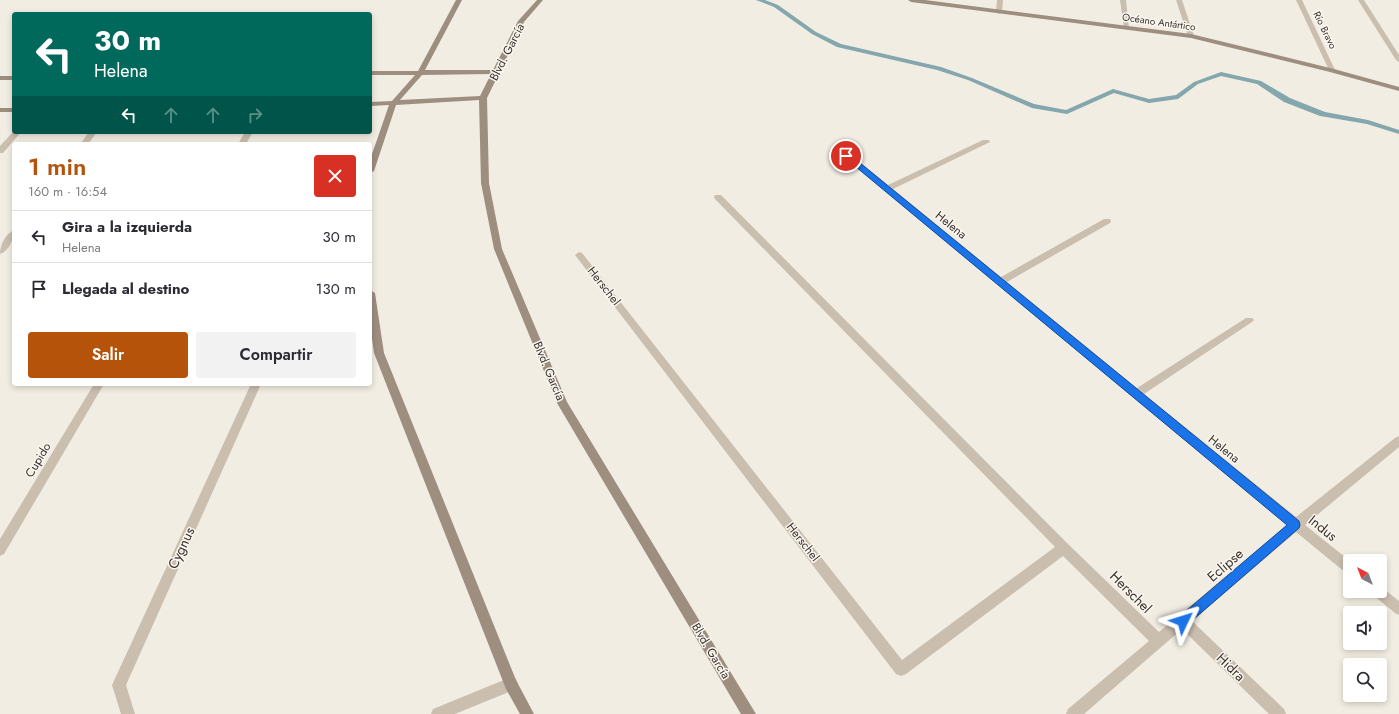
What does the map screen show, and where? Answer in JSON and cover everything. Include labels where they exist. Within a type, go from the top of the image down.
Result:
[{"type":"main road","points":[[372,165],[393,104],[421,72],[459,0]]},
{"type":"main road","name":"Blvd. García","points":[[540,0],[521,21],[483,98],[486,183],[498,249],[562,404],[750,714]]},
{"type":"main road","name":"Océano Antártico","points":[[911,0],[1191,36],[1332,70],[1399,89]]},
{"type":"main road","points":[[372,73],[496,72]]},
{"type":"main road","points":[[0,78],[12,78]]},
{"type":"main road","points":[[372,104],[483,98]]},
{"type":"main road","points":[[0,110],[12,110]]},
{"type":"main road","points":[[372,306],[379,353],[511,684],[527,714]]},
{"type":"street","points":[[998,12],[1000,0]]},
{"type":"street","points":[[1123,0],[1128,28]]},
{"type":"street","points":[[1180,0],[1191,36]]},
{"type":"street","name":"Río Bravo","points":[[1299,0],[1328,57],[1332,70]]},
{"type":"street","points":[[1361,0],[1399,60]]},
{"type":"street","points":[[0,151],[15,134]]},
{"type":"street","points":[[887,189],[986,142]]},
{"type":"street","name":"Helena","points":[[836,147],[1295,525]]},
{"type":"street","name":"Herschel","points":[[718,197],[1064,548],[1159,641]]},
{"type":"street","points":[[1000,282],[1107,222]]},
{"type":"street","points":[[0,251],[12,236]]},
{"type":"street","name":"Herschel","points":[[579,255],[901,669],[1064,548]]},
{"type":"street","points":[[1136,394],[1249,320]]},
{"type":"street","name":"Cupido","points":[[0,550],[98,386]]},
{"type":"street","name":"Cygnus","points":[[128,714],[119,685],[255,386]]},
{"type":"street","name":"Eclipse","points":[[1073,714],[1295,525],[1399,441]]},
{"type":"street","name":"Indus","points":[[1295,525],[1343,564]]},
{"type":"street","points":[[1385,598],[1399,609]]},
{"type":"street","name":"Hidra","points":[[1183,621],[1279,714]]},
{"type":"street","points":[[438,714],[511,684]]},
{"type":"waterway","points":[[759,0],[776,6],[814,33],[839,46],[939,68],[970,79],[1032,106],[1067,112],[1113,91],[1149,101],[1178,97],[1196,83],[1221,74],[1259,82],[1287,100],[1323,114],[1368,122],[1399,132]]},
{"type":"route","points":[[846,156],[1295,525],[1183,621]]}]
